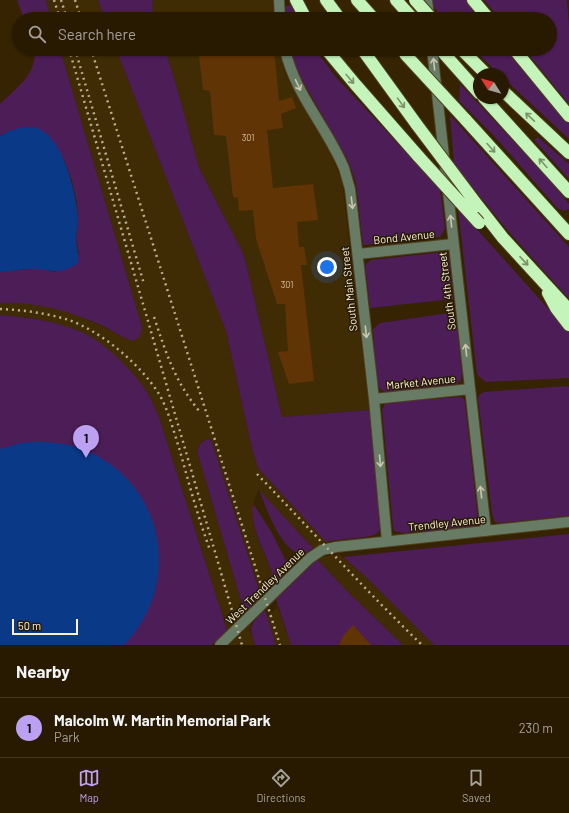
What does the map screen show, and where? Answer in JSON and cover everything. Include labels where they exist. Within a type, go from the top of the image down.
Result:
[{"type":"highway","points":[[296,0],[302,12]]},
{"type":"highway","points":[[326,0],[335,12]]},
{"type":"highway","points":[[357,0],[368,12]]},
{"type":"highway","points":[[414,0],[425,12]]},
{"type":"highway","points":[[473,0],[483,12]]},
{"type":"highway","points":[[398,2],[407,12]]},
{"type":"highway","points":[[332,56],[350,79],[479,223],[488,231],[504,238]]},
{"type":"highway","points":[[367,56],[478,206],[504,238],[569,310]]},
{"type":"highway","points":[[407,56],[569,234]]},
{"type":"highway","points":[[446,56],[473,86]]},
{"type":"highway","points":[[468,56],[480,68]]},
{"type":"highway","points":[[520,56],[569,116]]},
{"type":"highway","points":[[509,98],[569,153]]},
{"type":"highway","points":[[489,104],[569,192]]},
{"type":"highway","points":[[545,283],[549,297],[568,324]]},
{"type":"street","points":[[279,0],[280,12]]},
{"type":"street","points":[[427,0],[428,12]]},
{"type":"street","name":"South Main Street","points":[[287,56],[290,68],[301,90],[344,168],[350,189],[374,399],[387,541]]},
{"type":"street","name":"South 4th Street","points":[[433,56],[486,531]]},
{"type":"street","name":"Bond Avenue","points":[[358,254],[454,244]]},
{"type":"street","name":"Market Avenue","points":[[374,399],[470,389]]},
{"type":"street","name":"Trendley Avenue","points":[[328,548],[569,522]]},
{"type":"street","name":"West Trendley Avenue","points":[[220,645],[310,558],[328,548]]},
{"type":"shaded area","points":[[17,0],[46,0],[49,12],[21,12]]},
{"type":"shaded area","points":[[46,0],[98,0],[102,12],[49,12]]},
{"type":"shaded area","points":[[98,0],[153,0],[152,7],[154,12],[102,12]]},
{"type":"shaded area","points":[[153,0],[273,0],[274,12],[154,12],[152,7]]},
{"type":"shaded area","points":[[433,0],[467,0],[477,12],[438,12],[433,7]]},
{"type":"shaded area","points":[[484,0],[567,0],[569,26],[569,104],[530,56],[557,56],[557,12],[494,12]]},
{"type":"shaded area","points":[[291,5],[294,12],[286,12],[286,6]]},
{"type":"shaded area","points":[[34,56],[62,56],[142,327],[140,336],[134,341],[129,340],[101,325],[64,311],[39,305],[0,303],[0,272],[42,269],[54,272],[79,254],[76,239],[78,224],[77,203],[72,181],[65,162],[53,141],[9,131],[0,136],[0,104],[24,80],[33,66]]},
{"type":"shaded area","points":[[62,56],[119,56],[226,331],[252,449],[258,468],[326,542],[313,548],[258,490],[253,505],[253,519],[256,534],[272,573],[259,588],[211,439],[204,440],[200,444],[197,451],[245,614],[227,630],[159,417],[148,393],[80,331],[54,323],[25,317],[0,315],[0,303],[12,302],[48,306],[77,315],[126,339],[142,327]]},
{"type":"shaded area","points":[[119,56],[167,56],[199,168],[244,255],[282,417],[369,410],[381,526],[376,534],[367,537],[326,542],[258,468],[252,449],[226,331]]},
{"type":"shaded area","points":[[167,56],[281,56],[287,78],[331,154],[342,182],[369,410],[282,417],[244,255],[199,168]]},
{"type":"shaded area","points":[[293,56],[320,56],[335,76],[440,189],[445,229],[440,237],[363,245],[356,183],[348,161],[296,69]]},
{"type":"shaded area","points":[[480,56],[514,56],[569,123],[569,139],[509,84],[509,68],[493,68]]},
{"type":"shaded area","points":[[460,84],[473,98],[473,104],[479,104],[547,177],[569,204],[569,209],[565,211],[558,209],[495,137],[459,101]]},
{"type":"shaded area","points":[[450,115],[569,247],[569,299],[507,230],[454,164]]},
{"type":"shaded area","points":[[538,137],[569,164],[569,179],[534,140]]},
{"type":"shaded area","points":[[458,208],[569,332],[569,378],[486,382],[477,375]]},
{"type":"shaded area","points":[[444,252],[448,255],[449,259],[453,299],[370,308],[365,265],[371,260]]},
{"type":"shaded area","points":[[449,313],[456,317],[462,373],[461,380],[457,384],[409,389],[388,393],[381,390],[376,382],[373,329],[380,323]]},
{"type":"shaded area","points":[[0,315],[50,322],[79,331],[98,342],[117,357],[141,383],[147,392],[159,417],[227,630],[212,645],[0,645]]},
{"type":"shaded area","points":[[569,387],[569,516],[501,523],[495,522],[492,514],[478,398],[479,395],[484,392]]},
{"type":"shaded area","points":[[461,397],[464,399],[465,403],[478,520],[475,526],[469,528],[403,533],[394,531],[382,410],[385,404],[390,402]]},
{"type":"shaded area","points":[[211,439],[261,596],[245,614],[197,451],[202,442]]},
{"type":"shaded area","points":[[259,490],[313,548],[303,555],[295,552],[288,546],[275,528]]},
{"type":"shaded area","points":[[253,505],[272,533],[289,567],[272,587],[269,578],[272,573],[256,531]]},
{"type":"shaded area","points":[[569,534],[569,645],[434,645],[365,576],[343,557]]},
{"type":"shaded area","points":[[339,554],[365,576],[434,645],[403,645],[347,591],[317,559]]},
{"type":"shaded area","points":[[317,559],[347,591],[403,645],[291,645],[276,599]]},
{"type":"shaded area","points":[[278,607],[291,645],[276,645],[267,617]]},
{"type":"shaded area","points":[[265,610],[276,645],[255,645],[251,629],[252,625],[253,622]]},
{"type":"shaded area","points":[[251,624],[250,630],[255,645],[229,645]]},
{"type":"water","points":[[23,127],[39,129],[51,139],[64,160],[69,173],[76,200],[78,225],[76,238],[78,263],[65,270],[54,271],[25,269],[0,272],[0,136],[9,131]]},
{"type":"water","points":[[36,442],[69,445],[87,451],[113,467],[134,487],[149,511],[157,538],[159,566],[154,594],[143,621],[124,645],[0,645],[0,449],[21,443]]},
{"type":"building","points":[[199,56],[275,56],[279,101],[292,97],[296,108],[281,114],[283,128],[267,130],[273,188],[313,184],[318,220],[297,222],[299,247],[304,247],[307,265],[301,265],[314,381],[289,384],[278,352],[288,351],[285,304],[277,304],[256,239],[253,210],[239,211],[238,198],[233,197],[226,136],[214,135],[210,91],[203,90]]},
{"type":"building","points":[[353,625],[371,645],[339,645],[343,636]]},
{"type":"railway","points":[[54,0],[58,12]]},
{"type":"railway","points":[[61,0],[65,12]]},
{"type":"railway","points":[[75,0],[79,12]]},
{"type":"railway","points":[[71,56],[242,645]]},
{"type":"railway","points":[[77,56],[144,284]]},
{"type":"railway","points":[[93,56],[280,645]]},
{"type":"railway","points":[[0,309],[43,314],[69,320],[82,325],[119,350],[142,371],[163,401],[210,550]]},
{"type":"railway","points":[[154,317],[172,367],[184,390],[200,412]]},
{"type":"railway","points":[[257,474],[359,582],[422,645]]},
{"type":"place","name":"Malcolm W. Martin Memorial Park","points":[[86,458]]}]
